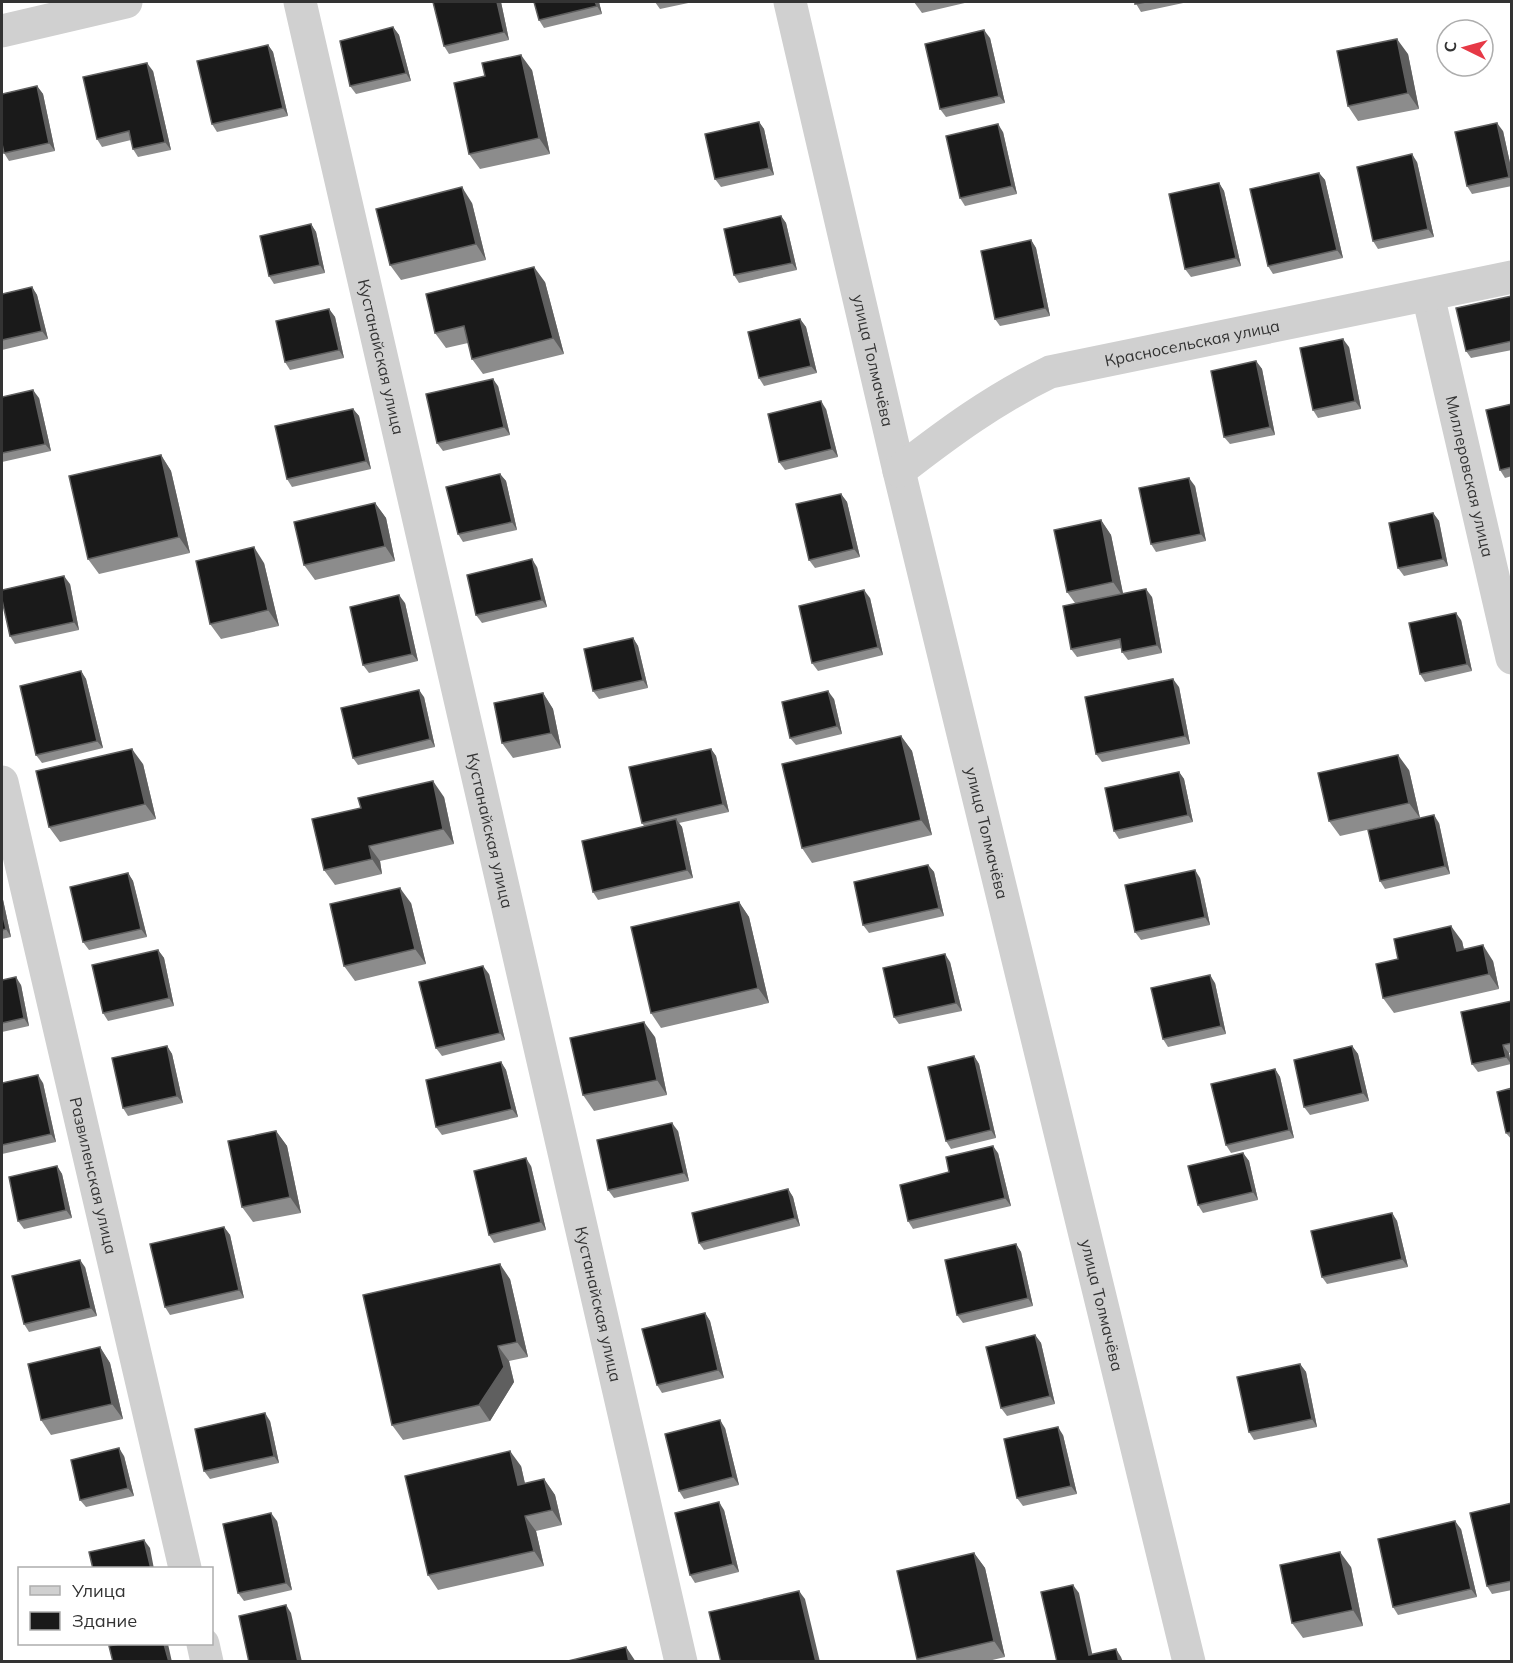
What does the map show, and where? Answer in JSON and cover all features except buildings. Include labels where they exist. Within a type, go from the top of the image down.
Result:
[{"type":"street","points":[[2,31],[126,2]]},
{"type":"street","name":"Кустанайская улица","points":[[300,2],[681,1662]]},
{"type":"street","name":"улица Толмачёва","points":[[790,2],[899,471],[1190,1662]]},
{"type":"street","name":"Красносельская улица","points":[[899,471],[964,420],[1008,392],[1050,372],[1512,277]]},
{"type":"street","name":"Миллеровская улица","points":[[1428,295],[1512,658]]},
{"type":"street","name":"Развиленская улица","points":[[2,782],[185,1567]]},
{"type":"street","points":[[203,1645],[207,1662]]}]
